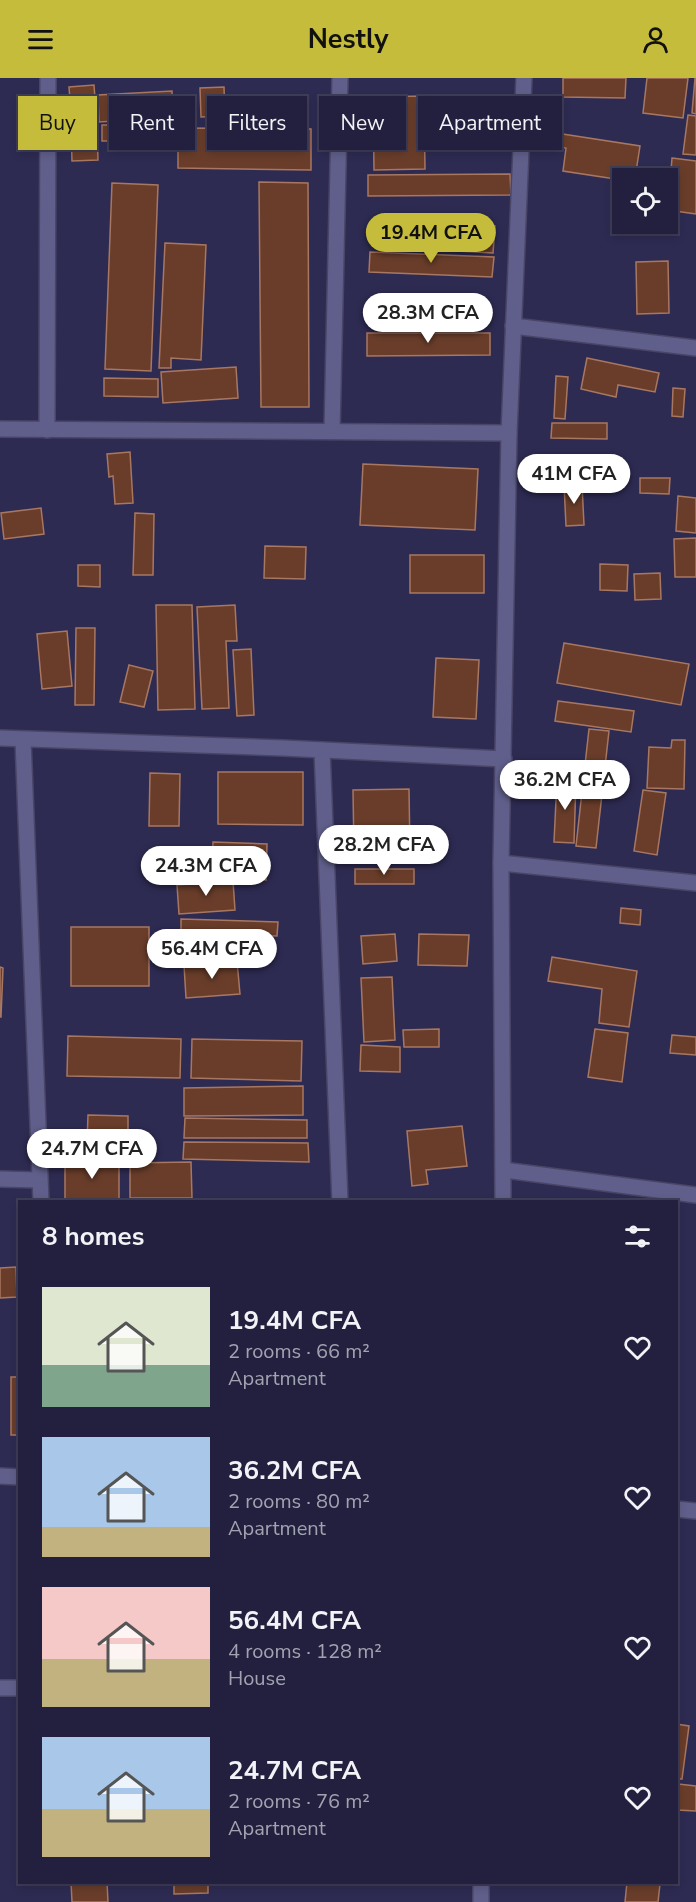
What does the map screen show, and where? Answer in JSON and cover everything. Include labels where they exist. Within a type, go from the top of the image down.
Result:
[{"type":"street","points":[[47,430],[48,78]]},
{"type":"street","points":[[332,431],[340,78]]},
{"type":"street","points":[[503,1200],[501,863],[513,326],[524,78]]},
{"type":"street","points":[[513,326],[696,348]]},
{"type":"street","points":[[0,429],[510,433]]},
{"type":"street","points":[[0,738],[504,759]]},
{"type":"street","points":[[24,740],[41,1200]]},
{"type":"street","points":[[322,750],[340,1200]]},
{"type":"street","points":[[501,863],[696,883]]},
{"type":"street","points":[[504,1170],[696,1195]]},
{"type":"street","points":[[0,1179],[39,1180]]},
{"type":"street","points":[[0,1476],[18,1477]]},
{"type":"street","points":[[678,1509],[696,1511]]},
{"type":"street","points":[[0,1688],[18,1688]]},
{"type":"street","points":[[481,1884],[481,1902]]},
{"type":"building","points":[[563,78],[626,78],[625,98],[563,97]]},
{"type":"building","points":[[647,78],[688,78],[683,118],[643,113]]},
{"type":"building","points":[[696,78],[696,114],[692,113]]},
{"type":"building","points":[[94,85],[95,96],[70,96],[69,87]]},
{"type":"building","points":[[224,87],[224,96],[207,96],[207,117],[201,117],[200,88]]},
{"type":"building","points":[[172,91],[172,96],[109,96],[109,121],[99,122],[98,95]]},
{"type":"building","points":[[406,96],[418,96],[418,150],[425,150],[425,169],[374,170],[374,150],[406,150]]},
{"type":"building","points":[[688,115],[696,116],[696,155],[683,154]]},
{"type":"building","points":[[102,125],[109,125],[109,141],[102,141]]},
{"type":"building","points":[[97,127],[98,160],[72,161],[72,150],[97,150]]},
{"type":"building","points":[[195,128],[207,128],[207,150],[307,150],[307,129],[311,129],[311,170],[178,168],[178,150],[195,150]]},
{"type":"building","points":[[562,134],[640,146],[637,168],[612,168],[612,178],[563,171],[566,148],[562,147]]},
{"type":"building","points":[[672,158],[696,161],[696,214],[678,211],[678,168],[671,168]]},
{"type":"building","points":[[510,174],[511,195],[368,196],[368,175]]},
{"type":"building","points":[[259,182],[308,183],[309,407],[261,407]]},
{"type":"building","points":[[112,183],[158,185],[151,371],[105,369]]},
{"type":"building","points":[[459,224],[495,226],[493,253],[457,251]]},
{"type":"building","points":[[165,243],[206,245],[201,360],[171,358],[171,368],[159,368]]},
{"type":"building","points":[[370,252],[494,257],[492,277],[369,272]]},
{"type":"building","points":[[668,261],[669,313],[637,314],[636,262]]},
{"type":"building","points":[[367,333],[490,333],[490,355],[367,356]]},
{"type":"building","points":[[587,358],[659,373],[655,392],[618,385],[616,397],[581,389]]},
{"type":"building","points":[[236,367],[238,398],[163,403],[161,372]]},
{"type":"building","points":[[556,376],[568,377],[565,419],[554,418]]},
{"type":"building","points":[[104,378],[158,379],[158,397],[104,396]]},
{"type":"building","points":[[673,388],[685,389],[683,417],[672,416]]},
{"type":"building","points":[[552,423],[607,423],[607,439],[551,438]]},
{"type":"building","points":[[130,452],[133,503],[115,504],[113,476],[109,477],[107,454]]},
{"type":"building","points":[[363,464],[478,469],[475,530],[360,525]]},
{"type":"building","points":[[640,478],[670,478],[669,494],[640,493]]},
{"type":"building","points":[[564,484],[582,484],[584,525],[566,526]]},
{"type":"building","points":[[678,496],[696,498],[696,533],[676,531]]},
{"type":"building","points":[[41,508],[44,534],[4,539],[1,513]]},
{"type":"building","points":[[135,513],[154,514],[153,575],[133,575]]},
{"type":"building","points":[[696,538],[696,577],[675,577],[674,539]]},
{"type":"building","points":[[265,546],[306,547],[305,579],[264,578]]},
{"type":"building","points":[[410,555],[484,555],[484,593],[410,593]]},
{"type":"building","points":[[600,564],[628,565],[627,591],[600,590]]},
{"type":"building","points":[[78,565],[100,565],[100,587],[78,586]]},
{"type":"building","points":[[660,573],[661,599],[635,600],[634,574]]},
{"type":"building","points":[[156,605],[192,605],[195,709],[158,710]]},
{"type":"building","points":[[235,605],[237,641],[226,641],[229,708],[202,709],[197,607]]},
{"type":"building","points":[[76,628],[95,628],[94,705],[75,705]]},
{"type":"building","points":[[67,631],[72,686],[42,689],[37,634]]},
{"type":"building","points":[[564,643],[689,664],[681,705],[557,683]]},
{"type":"building","points":[[251,649],[254,715],[237,716],[233,650]]},
{"type":"building","points":[[436,658],[479,660],[476,719],[433,717]]},
{"type":"building","points":[[129,665],[153,671],[144,707],[120,702]]},
{"type":"building","points":[[558,701],[634,711],[631,732],[555,721]]},
{"type":"building","points":[[589,729],[609,731],[596,848],[576,846]]},
{"type":"building","points":[[672,740],[685,740],[684,789],[647,788],[649,747],[671,748]]},
{"type":"building","points":[[218,772],[303,772],[303,825],[218,824]]},
{"type":"building","points":[[150,773],[180,774],[179,826],[149,826]]},
{"type":"building","points":[[557,779],[576,780],[574,843],[554,842]]},
{"type":"building","points":[[409,789],[410,853],[354,854],[353,790]]},
{"type":"building","points":[[643,790],[666,793],[657,855],[634,851]]},
{"type":"building","points":[[433,834],[435,858],[417,860],[415,836]]},
{"type":"building","points":[[213,842],[267,844],[266,880],[212,879]]},
{"type":"building","points":[[355,869],[414,869],[414,884],[355,884]]},
{"type":"building","points":[[233,881],[235,910],[179,914],[177,885]]},
{"type":"building","points":[[621,908],[641,910],[640,925],[620,923]]},
{"type":"building","points":[[181,919],[278,922],[277,936],[181,934]]},
{"type":"building","points":[[71,927],[149,927],[149,986],[71,986]]},
{"type":"building","points":[[395,934],[397,961],[363,964],[361,936]]},
{"type":"building","points":[[419,934],[469,935],[467,966],[418,965]]},
{"type":"building","points":[[214,944],[215,957],[190,958],[189,945]]},
{"type":"building","points":[[552,957],[637,971],[629,1027],[599,1023],[602,989],[548,981]]},
{"type":"building","points":[[237,961],[240,994],[186,998],[184,965]]},
{"type":"building","points":[[0,967],[3,968],[1,1017],[0,1017]]},
{"type":"building","points":[[392,977],[395,1040],[364,1042],[361,978]]},
{"type":"building","points":[[439,1029],[439,1047],[404,1047],[403,1030]]},
{"type":"building","points":[[595,1029],[628,1033],[622,1082],[588,1077]]},
{"type":"building","points":[[672,1035],[696,1037],[696,1055],[670,1053]]},
{"type":"building","points":[[68,1036],[181,1039],[180,1078],[67,1076]]},
{"type":"building","points":[[192,1039],[302,1041],[301,1081],[191,1078]]},
{"type":"building","points":[[361,1045],[400,1047],[400,1072],[360,1071]]},
{"type":"building","points":[[303,1086],[303,1115],[184,1116],[184,1088]]},
{"type":"building","points":[[88,1115],[128,1116],[128,1144],[87,1143]]},
{"type":"building","points":[[185,1118],[307,1120],[307,1138],[184,1138]]},
{"type":"building","points":[[462,1126],[467,1166],[426,1170],[428,1184],[412,1186],[407,1131]]},
{"type":"building","points":[[184,1142],[308,1143],[309,1162],[183,1159]]},
{"type":"building","points":[[119,1161],[119,1199],[65,1199],[65,1162]]},
{"type":"building","points":[[191,1162],[192,1198],[130,1198],[130,1163]]},
{"type":"building","points":[[16,1267],[17,1297],[0,1298],[0,1268]]},
{"type":"building","points":[[11,1377],[18,1377],[18,1435],[11,1435]]},
{"type":"building","points":[[678,1724],[689,1726],[682,1779],[678,1779]]},
{"type":"building","points":[[678,1784],[696,1786],[696,1811],[678,1810]]},
{"type":"building","points":[[71,1884],[107,1884],[108,1902],[72,1902]]},
{"type":"building","points":[[174,1884],[208,1884],[208,1893],[174,1894]]},
{"type":"building","points":[[627,1884],[660,1884],[658,1902],[625,1902]]}]
